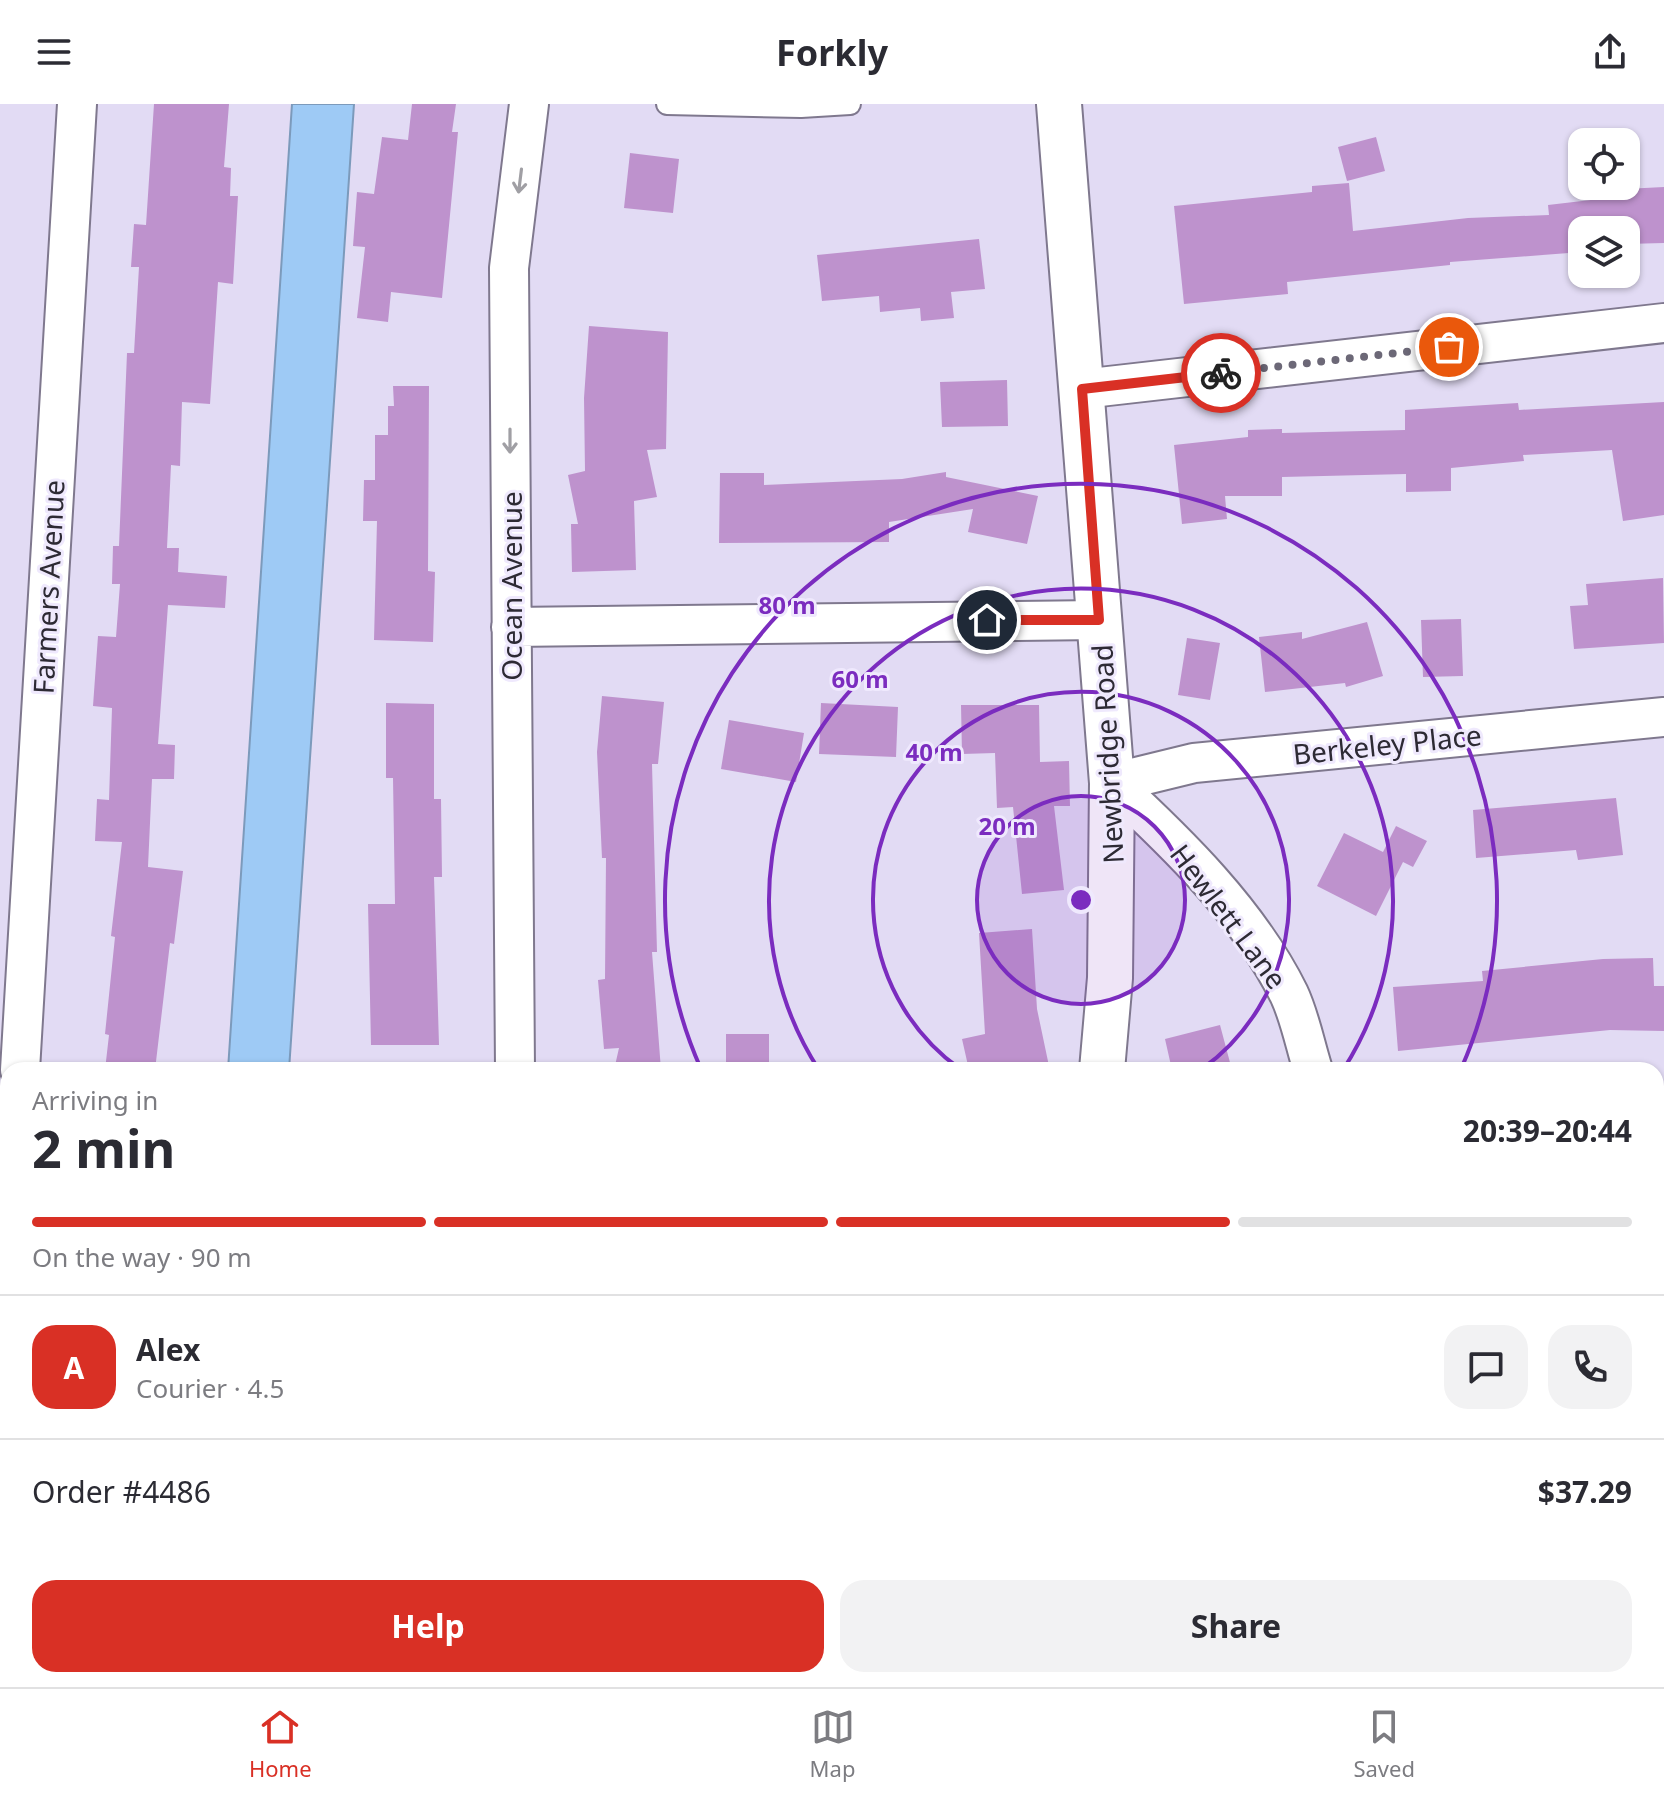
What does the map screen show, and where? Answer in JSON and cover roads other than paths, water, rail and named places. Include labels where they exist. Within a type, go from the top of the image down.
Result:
[{"type":"street","name":"Farmers Avenue","points":[[20,1062],[77,104]]},
{"type":"street","name":"Ocean Avenue","points":[[515,1062],[509,268],[529,104]]},
{"type":"street","name":"Newbridge Road","points":[[1059,104],[1112,783],[1110,978],[1103,1062]]},
{"type":"street","points":[[1082,389],[1664,323]]},
{"type":"street","points":[[511,627],[1099,620]]},
{"type":"street","name":"Berkeley Place","points":[[1112,783],[1194,763],[1664,717]]},
{"type":"street","name":"Hewlett Lane","points":[[1112,783],[1166,833],[1260,947],[1290,996],[1311,1062]]},
{"type":"lane","points":[[667,104],[801,107],[850,104]]},
{"type":"water","points":[[292,104],[354,104],[290,1062],[229,1062]]}]
